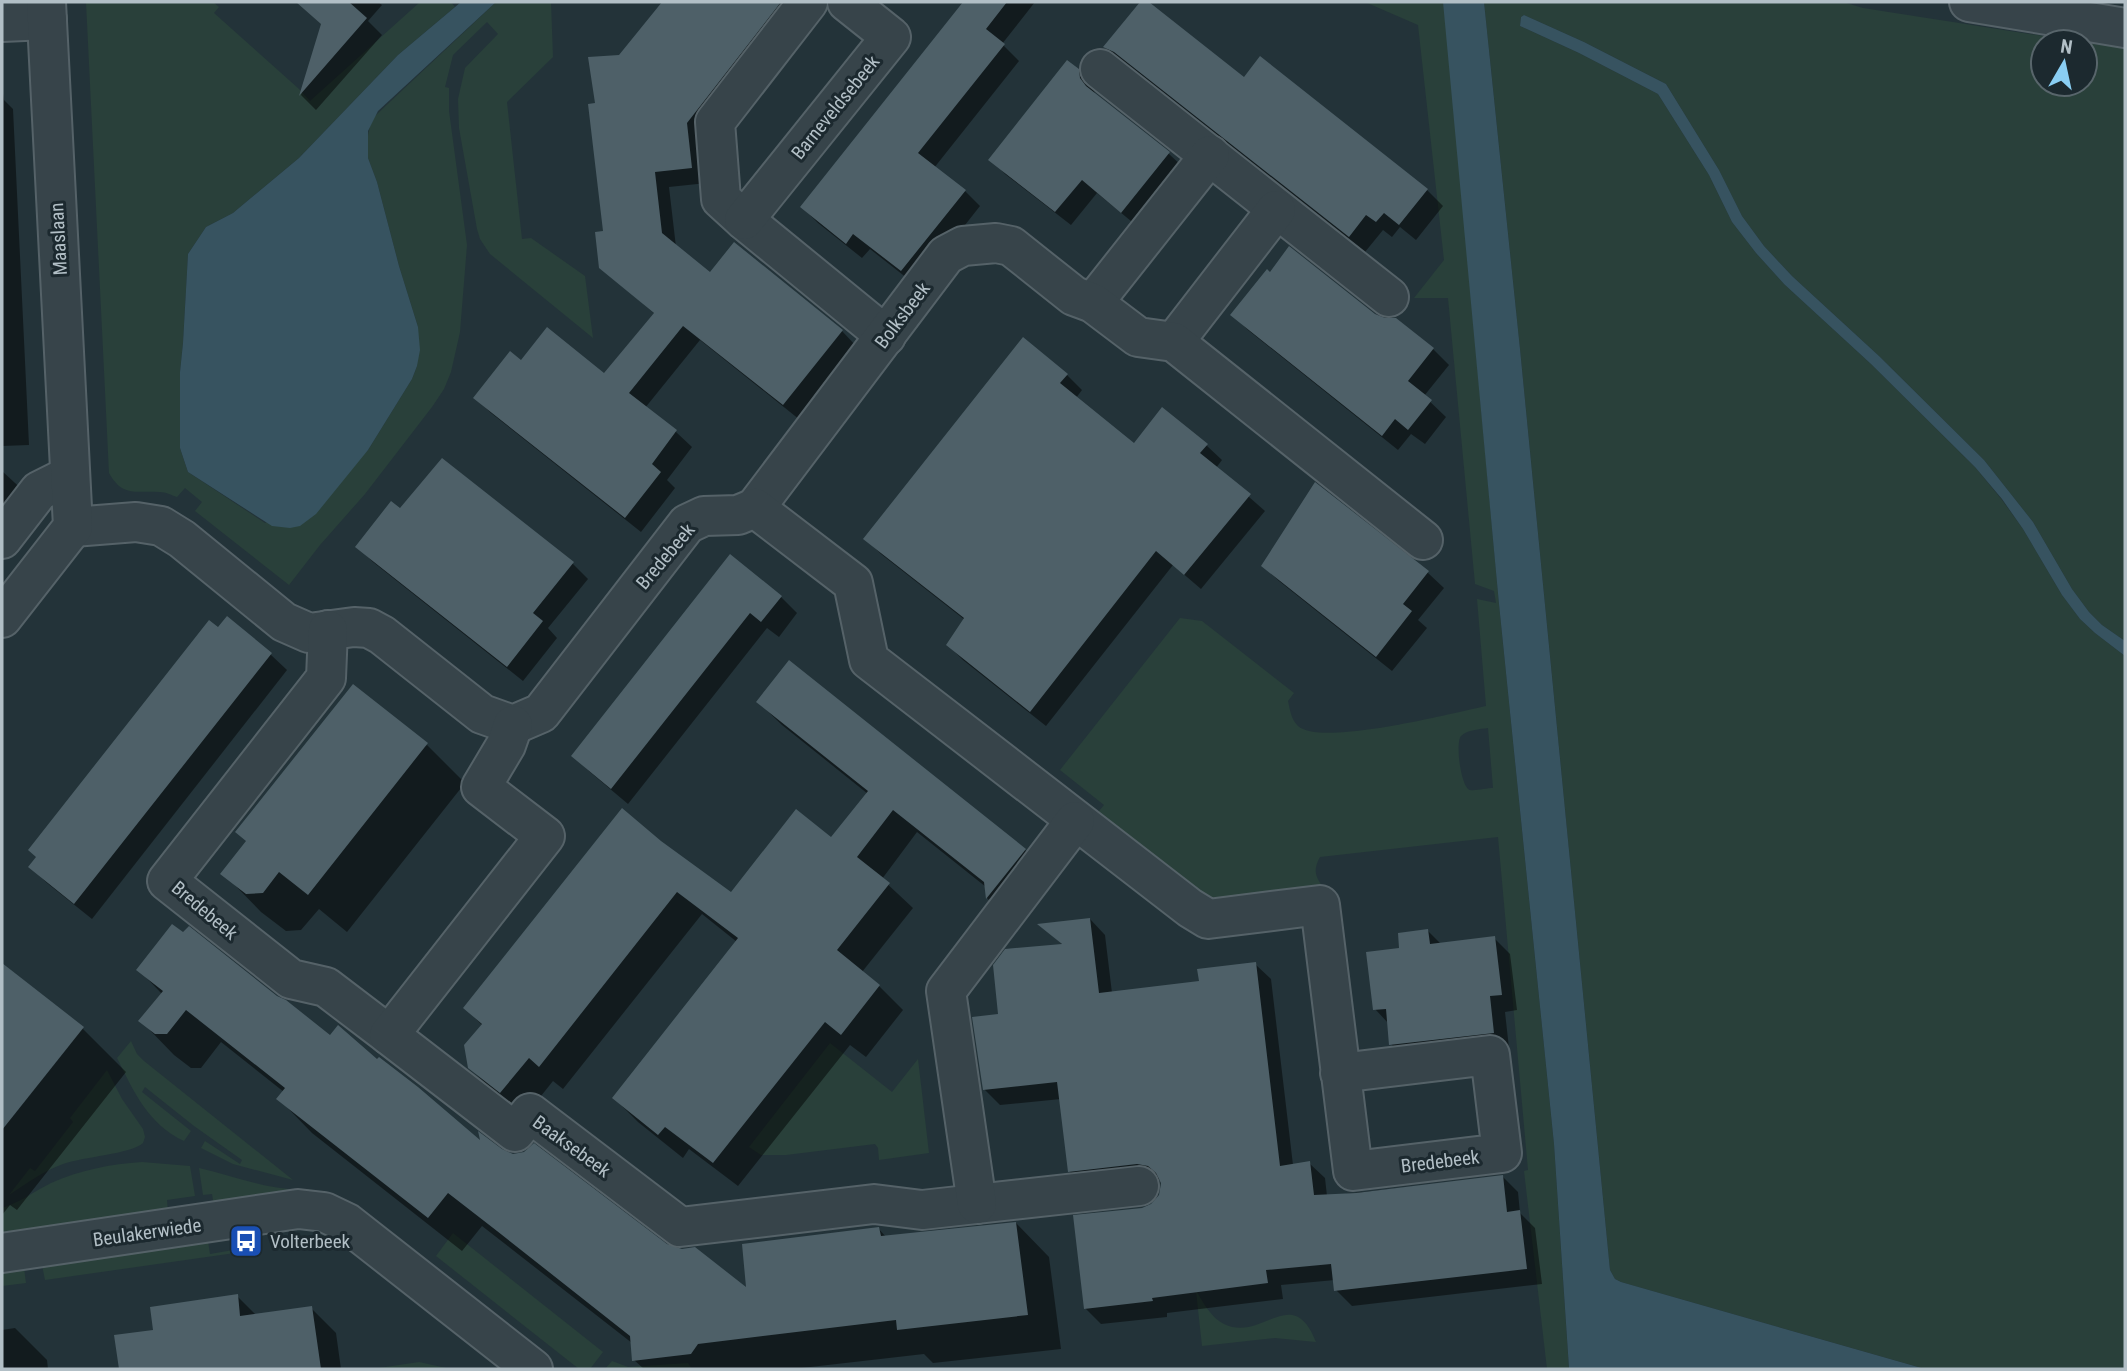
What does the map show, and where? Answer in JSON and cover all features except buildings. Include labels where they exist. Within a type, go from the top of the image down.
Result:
[{"type":"street","points":[[808,2],[715,122],[721,199],[886,336]]},
{"type":"street","name":"Barneveldsebeek","points":[[744,220],[891,37],[847,2]]},
{"type":"street","points":[[1969,2],[2125,28]]},
{"type":"street","points":[[2,22],[46,11]]},
{"type":"street","name":"Maaslaan","points":[[46,11],[73,527]]},
{"type":"street","points":[[1100,69],[1389,297]]},
{"type":"street","points":[[1093,303],[1210,155]]},
{"type":"street","points":[[1276,210],[1174,342],[1423,540]]},
{"type":"street","name":"Bolksbeek","points":[[755,508],[946,255],[963,246],[996,243],[1011,246],[1074,296],[1093,303],[1138,337],[1174,342]]},
{"type":"street","points":[[2,539],[39,491],[69,476]]},
{"type":"street","name":"Bredebeek","points":[[513,725],[541,713],[687,524],[704,516],[738,515],[755,508],[853,583],[869,660],[1190,908],[1209,919],[1321,905],[1340,1073],[1353,1171],[1502,1153],[1490,1055],[1340,1073]]},
{"type":"street","points":[[2,618],[73,527],[136,522],[161,526],[182,539],[284,622],[309,633],[354,627],[369,628],[482,714],[513,725],[506,745],[481,787],[545,836],[388,1035]]},
{"type":"street","name":"Bredebeek","points":[[328,630],[326,678],[167,881],[291,979],[326,987],[388,1035]]},
{"type":"street","points":[[977,1204],[947,991],[1074,821]]},
{"type":"street","name":"Baaksebeek","points":[[388,1035],[515,1132],[530,1113],[680,1227],[874,1204],[922,1210],[1139,1186]]},
{"type":"street","name":"Beulakerwiede","points":[[2,1253],[298,1209],[324,1212],[347,1223],[533,1369]]},
{"type":"green space","points":[[86,2],[213,2],[219,7],[214,13],[310,101],[420,2],[451,2],[455,7],[398,55],[299,158],[233,213],[206,227],[188,254],[180,372],[180,448],[188,472],[265,523],[368,450],[412,379],[417,366],[418,327],[368,158],[367,140],[374,117],[496,2],[551,2],[553,57],[507,102],[522,239],[531,238],[585,276],[593,338],[490,254],[480,239],[459,128],[458,99],[465,68],[498,34],[487,22],[453,55],[445,87],[449,88],[449,111],[467,245],[460,332],[451,372],[432,407],[365,494],[289,585],[195,511],[202,502],[185,488],[177,497],[162,492],[131,491],[119,486],[109,473]]},
{"type":"green space","points":[[1365,2],[1443,2],[1445,9],[1499,604],[1554,1144],[1569,1369],[1547,1369],[1524,1171],[1528,1170],[1498,837],[1320,857],[1316,873],[1323,887],[1207,900],[1095,816],[1104,805],[1060,770],[1180,618],[1202,621],[1294,693],[1288,701],[1292,717],[1298,726],[1311,731],[1359,731],[1486,706],[1477,599],[1496,603],[1494,591],[1475,584],[1448,298],[1414,298],[1444,260],[1418,25]],"holes":[[[1488,728],[1493,788],[1470,790],[1464,782],[1459,740],[1467,732]]]},
{"type":"green space","points":[[1484,2],[1843,2],[1863,8],[2029,34],[2029,98],[2099,98],[2099,45],[2125,48],[2125,641],[2089,612],[2072,589],[2033,522],[1984,460],[1764,246],[1742,216],[1719,170],[1666,84],[1524,15],[1521,17],[1520,26],[1658,94],[1709,175],[1732,222],[1756,253],[1784,284],[1871,364],[1975,467],[2023,529],[2062,595],[2080,619],[2125,656],[2125,1369],[1925,1369],[1615,1279],[1610,1270]]},
{"type":"green space","points":[[131,1041],[144,1061],[293,1180],[233,1164],[201,1148],[205,1141],[240,1164],[242,1160],[145,1087],[142,1092],[191,1131],[184,1141],[161,1126],[143,1106],[117,1058]]},
{"type":"green space","points":[[830,1043],[892,1092],[918,1059],[929,1153],[879,1160],[875,1144],[786,1155],[761,1155],[749,1147]]},
{"type":"green space","points":[[107,1070],[122,1099],[143,1129],[143,1143],[128,1150],[63,1164],[9,1195],[30,1168],[35,1171],[73,1122],[70,1118]]},
{"type":"green space","points":[[142,1162],[190,1166],[195,1196],[167,1200],[168,1213],[2,1237],[2,1208],[51,1183],[84,1171]]},
{"type":"green space","points":[[199,1168],[267,1186],[309,1189],[310,1193],[214,1206],[212,1194],[203,1195]]},
{"type":"green space","points":[[453,1233],[603,1352],[590,1369],[579,1369],[436,1256]]},
{"type":"green space","points":[[208,1241],[210,1254],[233,1250],[232,1245],[244,1243],[244,1249],[249,1248],[249,1251],[45,1280],[42,1265]]},
{"type":"green space","points":[[24,1268],[26,1283],[2,1286],[2,1271]]},
{"type":"green space","points":[[1196,1291],[1212,1314],[1224,1324],[1238,1328],[1286,1315],[1297,1317],[1307,1325],[1316,1342],[1275,1338],[1202,1346]]},
{"type":"green space","points":[[612,1361],[628,1367],[688,1363],[692,1369],[605,1369]]},
{"type":"green space","points":[[419,1362],[451,1369],[372,1369]]},
{"type":"water","points":[[461,2],[496,2],[378,111],[368,131],[368,158],[418,327],[420,350],[417,366],[412,379],[368,450],[316,514],[300,526],[272,526],[188,472],[180,448],[180,372],[188,254],[206,227],[233,213],[299,158],[398,55]]},
{"type":"water","points":[[1443,2],[1484,2],[1610,1270],[1615,1279],[1621,1282],[1925,1369],[1569,1368],[1554,1144],[1499,604]]},
{"type":"water","points":[[1524,15],[1666,84],[1719,170],[1742,216],[1764,246],[1984,460],[2033,522],[2072,589],[2089,612],[2125,641],[2125,656],[2080,619],[2062,595],[2023,529],[1975,467],[1871,364],[1784,284],[1756,253],[1732,222],[1709,175],[1658,94],[1520,26],[1521,17]]},
{"type":"place","name":"Volterbeek","points":[[246,1241]]}]
